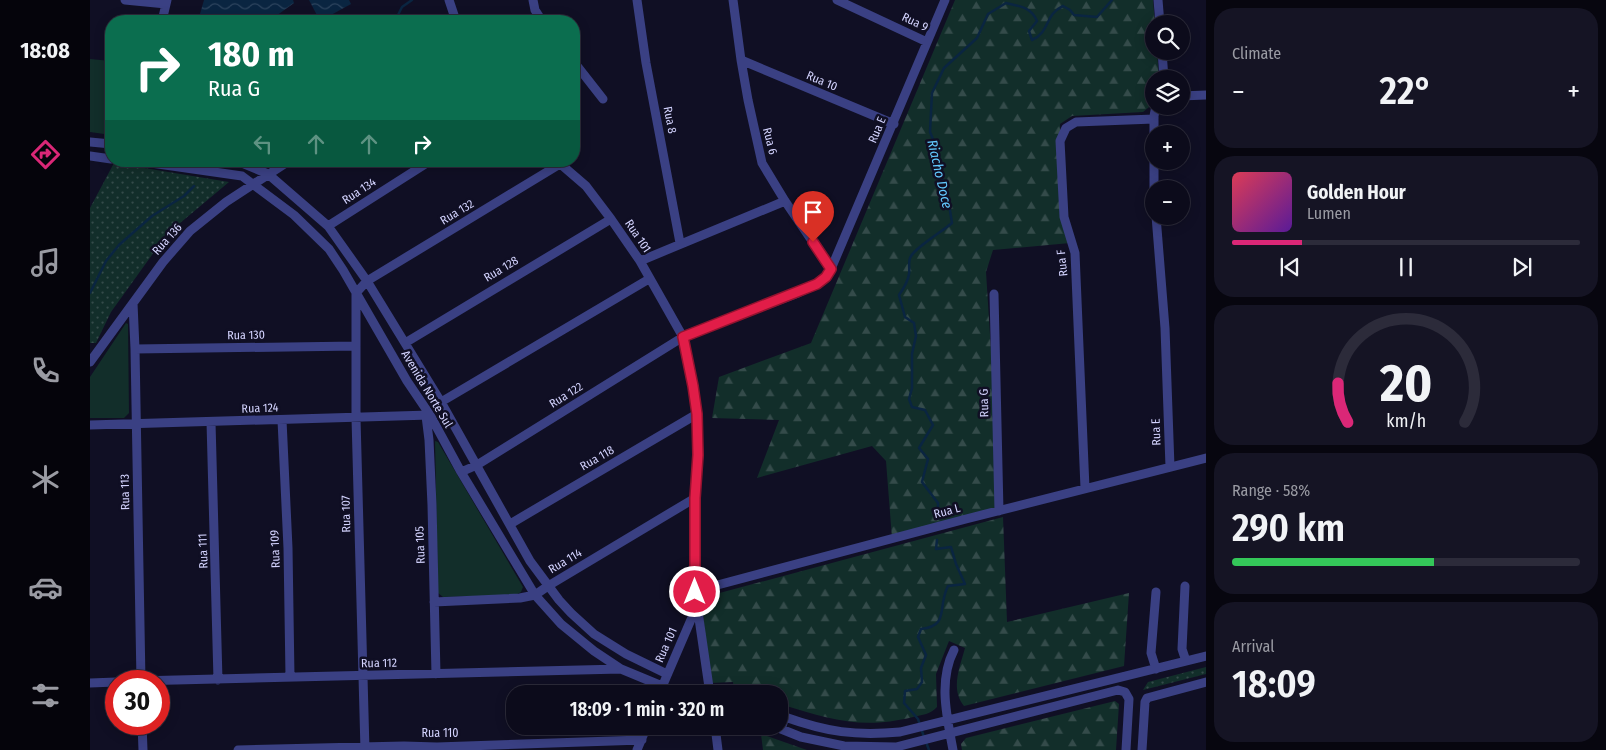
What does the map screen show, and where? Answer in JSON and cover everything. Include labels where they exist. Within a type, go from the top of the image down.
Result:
[{"type":"street","points":[[125,0],[166,2],[163,15]]},
{"type":"street","points":[[449,0],[454,15]]},
{"type":"street","points":[[533,0],[538,15]]},
{"type":"street","name":"Rua 8","points":[[637,0],[646,63],[680,244]]},
{"type":"street","name":"Rua 6","points":[[733,0],[740,60],[758,152],[762,163],[831,269]]},
{"type":"street","name":"Rua 9","points":[[837,0],[927,42]]},
{"type":"street","name":"Rua E","points":[[831,269],[946,0]]},
{"type":"street","points":[[1158,0],[1159,15]]},
{"type":"street","name":"Rua 10","points":[[740,60],[894,124]]},
{"type":"street","points":[[580,70],[603,99]]},
{"type":"street","points":[[1190,96],[1206,95]]},
{"type":"street","points":[[1154,125],[1155,115]]},
{"type":"street","name":"Rua F","points":[[1085,488],[1075,253],[1064,217],[1060,142],[1066,128],[1076,122],[1154,119]]},
{"type":"street","points":[[90,142],[105,143]]},
{"type":"street","points":[[90,156],[105,158]]},
{"type":"street","name":"Avenida Norte Sul","points":[[179,167],[242,176],[294,215],[329,249],[535,595],[572,634],[594,651],[651,685]]},
{"type":"street","name":"Avenida Norte Sul","points":[[251,167],[268,174],[328,226],[367,281],[441,402],[530,561],[548,586],[571,613],[594,634],[626,654],[666,674]]},
{"type":"street","name":"Rua 136","points":[[92,357],[162,262],[190,231],[208,215],[279,167]]},
{"type":"street","name":"Rua 134","points":[[328,226],[421,167]]},
{"type":"street","name":"Rua 132","points":[[367,281],[552,167]]},
{"type":"street","name":"Rua 101","points":[[563,167],[586,186],[611,218],[640,261],[683,337],[697,414],[695,592],[709,685]]},
{"type":"street","points":[[640,261],[785,201]]},
{"type":"street","name":"Rua 128","points":[[405,343],[611,218]]},
{"type":"street","name":"Rua E","points":[[1157,225],[1164,309],[1170,467]]},
{"type":"street","points":[[683,337],[804,290],[817,284],[826,277],[831,269]]},
{"type":"street","points":[[441,402],[649,279]]},
{"type":"street","points":[[356,293],[367,281]]},
{"type":"street","name":"Rua 107","points":[[356,293],[356,418],[364,748]]},
{"type":"street","name":"Rua G","points":[[994,294],[1000,511]]},
{"type":"street","name":"Rua 113","points":[[133,303],[141,670]]},
{"type":"street","name":"Rua 122","points":[[461,472],[477,465],[683,337]]},
{"type":"street","name":"Rua 130","points":[[135,349],[356,346]]},
{"type":"street","points":[[407,381],[422,373]]},
{"type":"street","name":"Rua 118","points":[[510,524],[697,414]]},
{"type":"street","name":"Rua 124","points":[[90,425],[428,415]]},
{"type":"street","name":"Rua 105","points":[[428,415],[436,674]]},
{"type":"street","name":"Rua 109","points":[[282,420],[288,548],[290,677]]},
{"type":"street","name":"Rua 111","points":[[211,422],[218,680]]},
{"type":"street","name":"Rua L","points":[[695,592],[1085,488],[1206,458]]},
{"type":"street","name":"Rua 114","points":[[434,602],[520,598],[535,595],[695,498]]},
{"type":"street","points":[[1185,586],[1182,649],[1186,661]]},
{"type":"street","points":[[1156,592],[1151,653],[1156,668]]},
{"type":"street","name":"Rua 101","points":[[662,685],[696,608]]},
{"type":"street","points":[[953,750],[945,678],[948,663],[954,650]]},
{"type":"street","points":[[1126,750],[1129,699],[1125,692],[1118,690],[932,738],[887,747],[844,746],[801,738],[781,728],[785,717],[831,731],[856,734],[910,730],[1206,656]]},
{"type":"street","name":"Rua 112","points":[[170,681],[622,669]]},
{"type":"street","points":[[90,683],[105,682]]},
{"type":"street","points":[[1142,750],[1145,702],[1147,698],[1206,682]]},
{"type":"street","points":[[142,735],[142,750]]},
{"type":"street","points":[[637,750],[644,735]]},
{"type":"street","points":[[716,735],[718,750]]},
{"type":"street","name":"Rua 110","points":[[238,750],[437,748],[642,740]]},
{"type":"green space","points":[[955,0],[1153,0],[1154,15],[1145,15],[1145,60],[1158,60],[1158,70],[1145,70],[1145,110],[1072,116],[1060,124],[1064,220],[1070,243],[993,250],[986,272],[1001,508],[892,538],[886,461],[872,446],[757,478],[779,420],[712,418],[719,377],[811,343]]},
{"type":"green space","points":[[90,59],[105,60],[105,134],[90,132]]},
{"type":"green space","points":[[112,167],[138,167],[229,182],[167,234],[111,312],[96,343],[90,343],[90,208]]},
{"type":"green space","points":[[126,323],[128,324],[129,413],[124,418],[90,418],[90,377]]},
{"type":"green space","points":[[435,441],[438,442],[523,587],[521,592],[516,595],[443,597],[438,593]]},
{"type":"green space","points":[[1003,517],[1007,622],[1129,593],[1124,666],[964,706],[958,692],[957,678],[965,648],[949,641],[936,674],[937,707],[932,711],[923,715],[877,723],[845,721],[788,706],[788,685],[734,685],[733,682],[711,683],[701,598]]},
{"type":"green space","points":[[1206,667],[1206,674],[1143,690],[1148,682]]},
{"type":"green space","points":[[1115,701],[1119,704],[1116,750],[962,750],[961,744],[966,738]]},
{"type":"green space","points":[[761,735],[807,750],[763,750]]},
{"type":"water","points":[[204,0],[293,0],[294,3],[277,15],[200,15]]},
{"type":"water","points":[[309,0],[349,0],[351,4],[331,15],[317,15]]},
{"type":"waterway","points":[[398,15],[402,7],[412,0]]},
{"type":"waterway","name":"Riacho Doce","points":[[938,517],[938,503],[922,482],[928,459],[919,448],[933,425],[925,410],[912,407],[909,399],[912,388],[912,354],[916,336],[914,323],[905,317],[899,295],[908,280],[909,260],[912,254],[952,223],[948,198],[936,160],[935,144],[930,132],[932,93],[944,68],[977,38],[988,14],[1006,3],[1024,8],[1034,16],[1037,21],[1029,31],[1032,40],[1042,32],[1053,14],[1063,6],[1074,15],[1097,17],[1112,0]]},
{"type":"waterway","points":[[90,293],[106,261],[119,245],[152,216],[184,196],[194,186]]},
{"type":"waterway","name":"Riacho Doce","points":[[924,737],[918,719],[904,703],[905,691],[917,689],[922,682],[921,668],[926,655],[918,637],[921,629],[930,627],[939,620],[948,586],[965,584],[951,547],[936,549],[937,540]]},
{"type":"waterway","name":"Riacho Doce","points":[[926,742],[929,750]]},
{"type":"route","points":[[695,592],[697,414],[683,337],[817,284],[826,277],[831,269],[813,242]]}]
